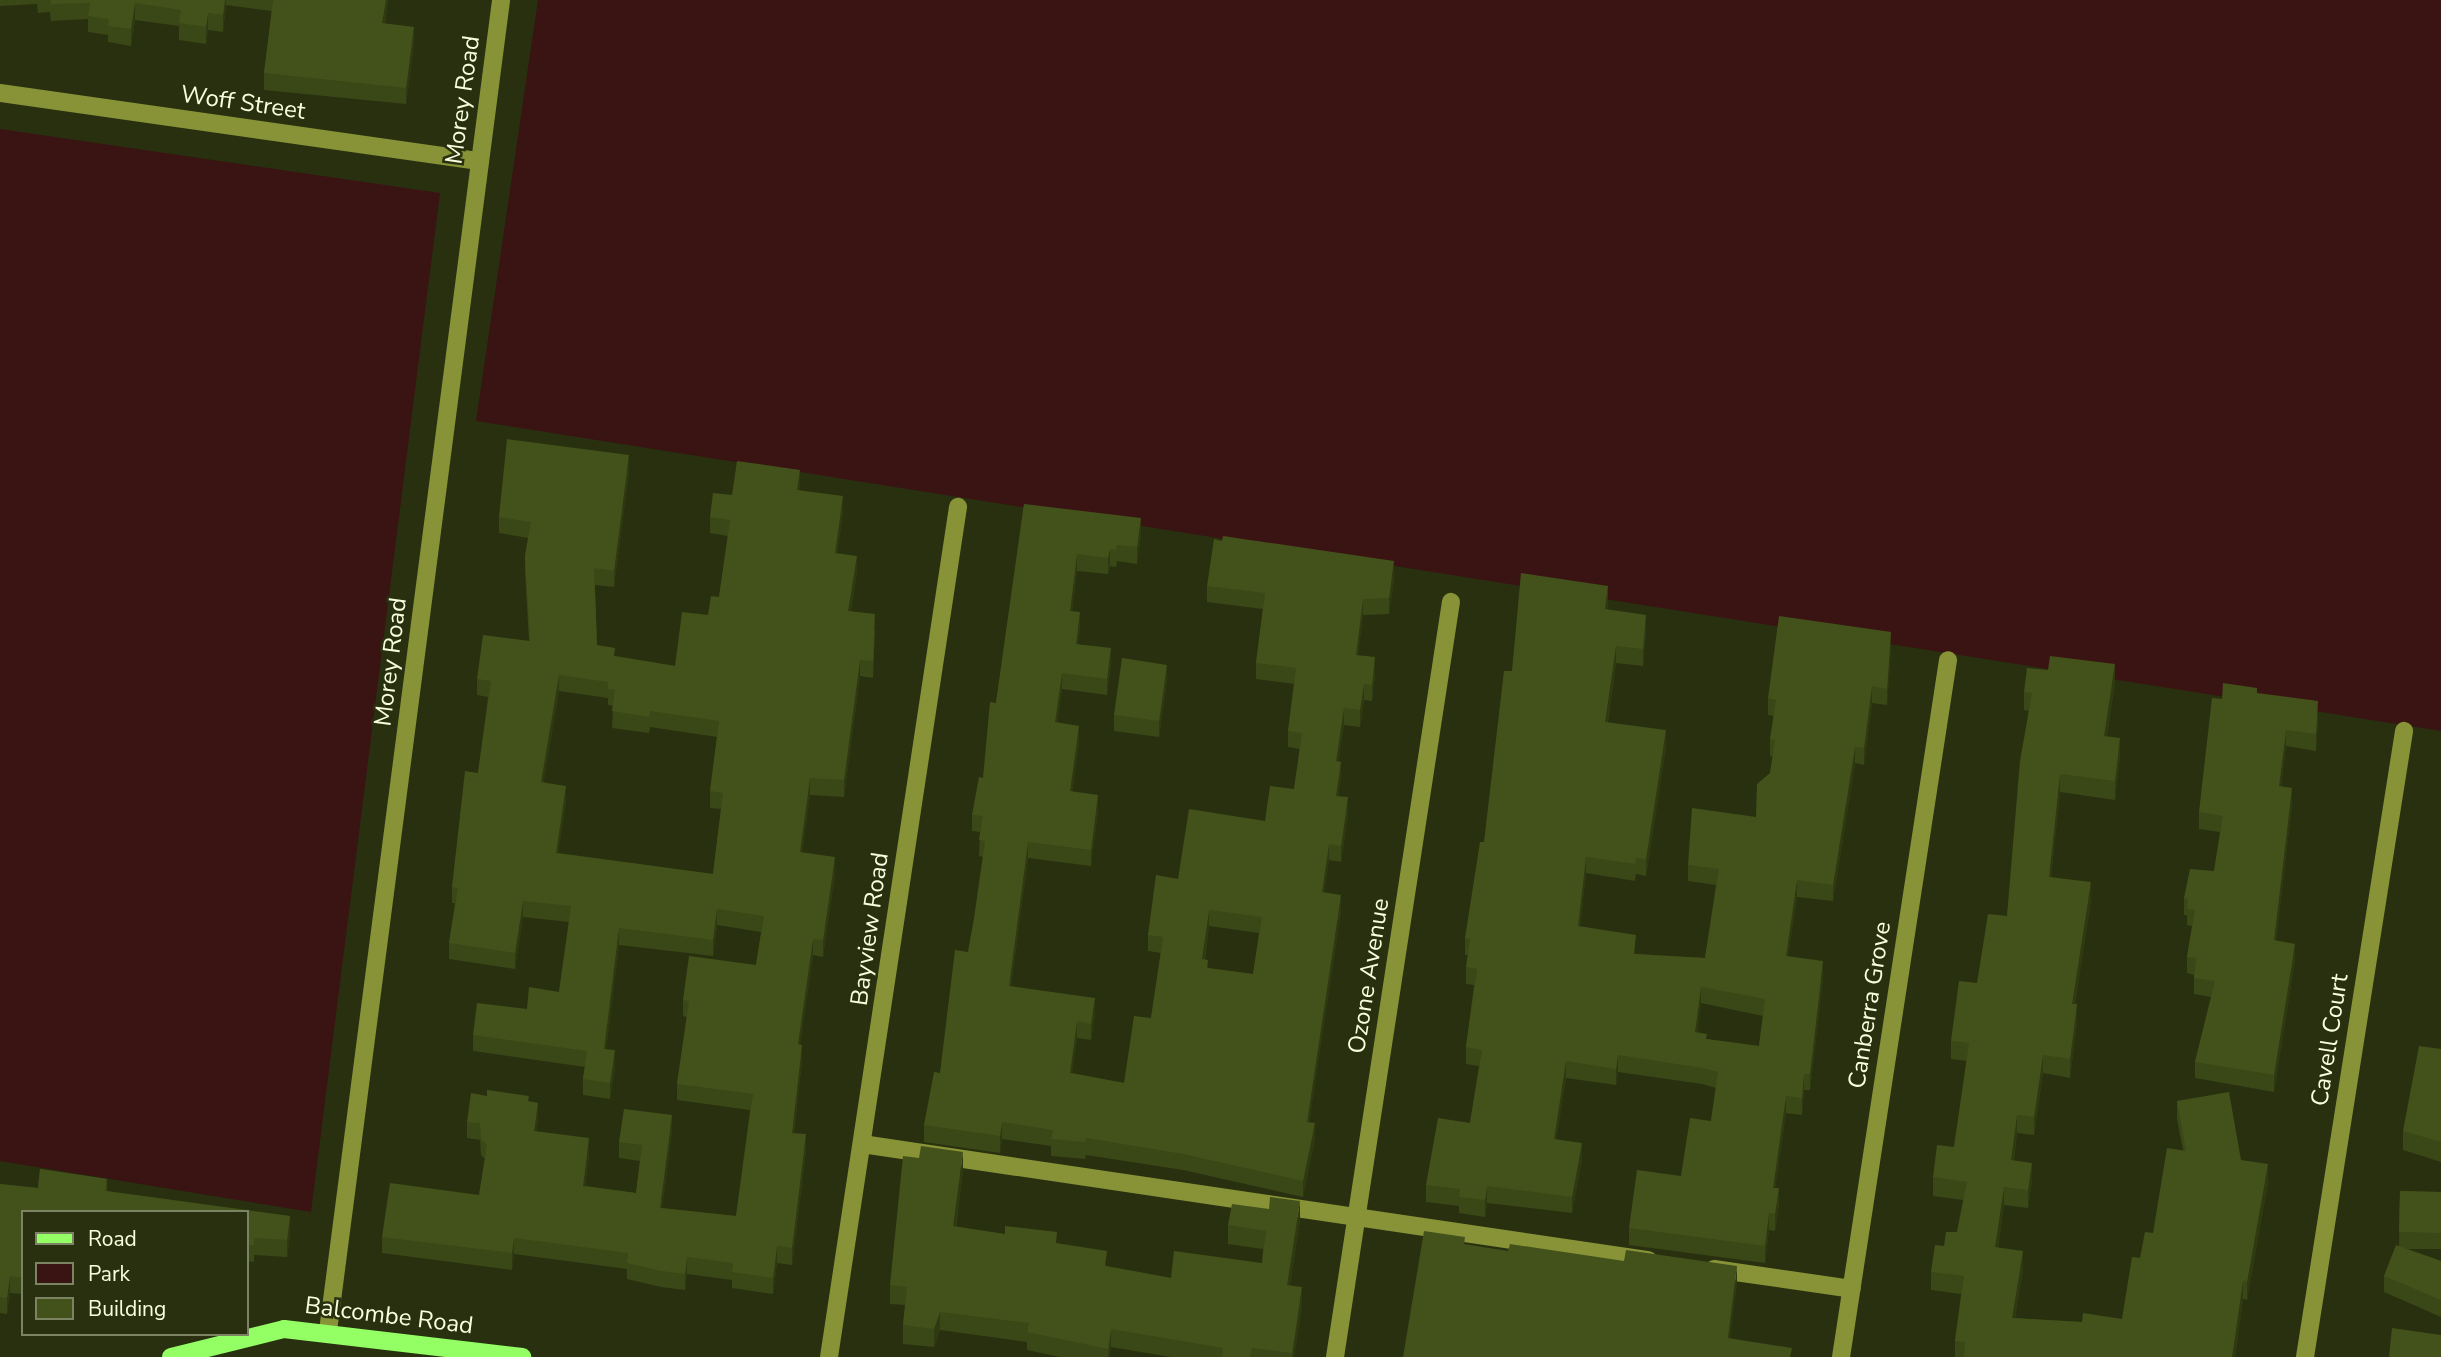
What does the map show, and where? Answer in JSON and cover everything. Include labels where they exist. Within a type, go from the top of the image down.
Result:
[{"type":"main road","name":"Balcombe Road","points":[[248,1336],[261,1332],[328,1331],[522,1357]]},
{"type":"main road","name":"Balcombe Road","points":[[171,1357],[247,1336]]},
{"type":"street","name":"Morey Road","points":[[328,1331],[501,0]]},
{"type":"street","name":"Woff Street","points":[[0,93],[479,162]]},
{"type":"street","name":"Bayview Road","points":[[829,1357],[958,508]]},
{"type":"street","name":"Ozone Avenue","points":[[1335,1357],[1451,602]]},
{"type":"street","name":"Canberra Grove","points":[[1841,1357],[1948,660]]},
{"type":"street","name":"Cavell Court","points":[[2305,1357],[2404,731]]},
{"type":"street","points":[[862,1144],[1668,1263]]},
{"type":"street","points":[[1693,1266],[1852,1289]]},
{"type":"green space","points":[[538,0],[2441,0],[2441,731],[476,421]]},
{"type":"green space","points":[[0,129],[440,193],[311,1212],[0,1161]]},
{"type":"building","points":[[51,0],[225,0],[223,15],[208,13],[206,27],[179,23],[181,10],[135,3],[131,29],[108,26],[109,19],[88,16],[90,3],[51,4]]},
{"type":"building","points":[[273,0],[386,0],[382,23],[414,27],[406,88],[264,73]]},
{"type":"building","points":[[507,439],[629,455],[614,571],[594,568],[597,645],[615,648],[614,656],[675,666],[682,612],[708,615],[711,596],[719,597],[730,520],[710,517],[713,493],[732,495],[737,461],[800,470],[797,490],[843,496],[835,553],[857,556],[848,611],[875,614],[873,661],[860,660],[844,780],[810,778],[800,852],[835,857],[823,940],[813,939],[798,1044],[802,1045],[792,1133],[806,1134],[792,1248],[777,1246],[773,1278],[732,1272],[733,1263],[687,1257],[685,1274],[661,1271],[627,1263],[628,1253],[514,1238],[512,1253],[382,1237],[390,1183],[479,1195],[487,1145],[481,1139],[480,1123],[467,1122],[471,1093],[487,1096],[487,1090],[529,1096],[528,1101],[538,1103],[534,1131],[589,1138],[583,1186],[636,1193],[642,1145],[619,1142],[624,1109],[672,1115],[660,1208],[736,1216],[753,1094],[677,1084],[689,1001],[683,1000],[689,956],[756,965],[764,916],[717,909],[713,940],[619,928],[604,1049],[615,1050],[610,1083],[583,1079],[587,1051],[473,1035],[477,1003],[527,1009],[529,987],[559,992],[571,906],[523,901],[515,953],[449,943],[458,888],[452,887],[465,771],[478,773],[491,681],[477,679],[483,635],[530,641],[525,556],[531,522],[499,517]],"holes":[[[559,675],[608,682],[608,689],[615,690],[612,711],[649,717],[650,711],[719,721],[710,791],[723,793],[713,874],[556,853],[566,786],[541,782]]]},
{"type":"building","points":[[1024,504],[1141,518],[1137,547],[1117,545],[1116,550],[1110,549],[1108,558],[1077,554],[1070,611],[1080,612],[1076,644],[1111,648],[1107,679],[1062,673],[1055,722],[1079,726],[1070,791],[1098,795],[1091,850],[1028,842],[1009,986],[1095,998],[1091,1024],[1077,1021],[1070,1073],[1124,1083],[1134,1016],[1151,1018],[1163,937],[1148,935],[1156,875],[1178,879],[1189,809],[1265,821],[1270,786],[1294,789],[1302,733],[1288,731],[1296,668],[1256,663],[1265,593],[1207,586],[1214,539],[1222,541],[1223,536],[1394,561],[1389,598],[1363,599],[1356,655],[1375,657],[1372,685],[1364,684],[1360,710],[1344,708],[1336,761],[1341,762],[1336,796],[1348,797],[1341,846],[1329,844],[1322,892],[1341,895],[1307,1122],[1315,1123],[1303,1181],[1183,1154],[1086,1138],[1085,1142],[1051,1139],[1053,1130],[1002,1122],[1000,1136],[924,1125],[934,1072],[940,1073],[955,950],[968,952],[974,919],[985,841],[979,840],[983,816],[972,815],[979,777],[983,778],[990,702],[996,703]],"holes":[[[1209,910],[1262,917],[1253,974],[1207,968],[1208,960],[1202,959]]]},
{"type":"building","points":[[1521,573],[1608,586],[1605,609],[1646,615],[1643,649],[1616,646],[1605,722],[1666,730],[1646,859],[1636,858],[1635,864],[1586,857],[1578,926],[1636,935],[1634,954],[1705,958],[1719,869],[1688,865],[1692,808],[1756,817],[1757,784],[1770,773],[1775,740],[1770,739],[1776,700],[1768,698],[1779,616],[1891,632],[1887,689],[1872,686],[1864,748],[1855,747],[1833,885],[1797,880],[1786,956],[1823,961],[1810,1074],[1804,1074],[1802,1098],[1786,1096],[1773,1188],[1779,1188],[1775,1214],[1769,1213],[1765,1246],[1629,1228],[1637,1170],[1681,1176],[1690,1118],[1711,1121],[1718,1072],[1702,1068],[1618,1055],[1616,1069],[1566,1061],[1554,1139],[1582,1143],[1572,1197],[1487,1186],[1485,1200],[1459,1197],[1460,1189],[1426,1185],[1438,1118],[1470,1123],[1482,1050],[1466,1047],[1477,969],[1466,967],[1470,939],[1465,938],[1480,842],[1484,842],[1504,671],[1512,671]],"holes":[[[1701,987],[1765,999],[1759,1046],[1706,1039],[1707,1034],[1695,1032]]]},
{"type":"building","points":[[2050,656],[2115,664],[2104,736],[2120,738],[2115,781],[2060,774],[2049,877],[2091,882],[2072,1004],[2077,1004],[2070,1059],[2043,1055],[2034,1117],[2017,1115],[2011,1160],[2032,1163],[2028,1190],[2004,1187],[1995,1247],[2023,1251],[2012,1318],[2082,1322],[2083,1313],[2122,1319],[2132,1257],[2140,1258],[2145,1232],[2153,1233],[2167,1148],[2186,1151],[2177,1101],[2229,1092],[2241,1160],[2268,1164],[2247,1282],[2243,1281],[2232,1357],[1964,1357],[1965,1342],[1955,1341],[1964,1276],[1931,1272],[1935,1245],[1944,1246],[1946,1232],[1957,1232],[1967,1182],[1933,1177],[1937,1145],[1954,1147],[1969,1043],[1951,1041],[1959,981],[1977,983],[1988,914],[2007,916],[2020,761],[2032,693],[2024,692],[2027,668],[2048,670]]},
{"type":"building","points":[[1122,658],[1167,665],[1159,721],[1114,715]]},
{"type":"building","points":[[2223,683],[2257,688],[2257,693],[2318,701],[2316,734],[2286,730],[2279,786],[2292,788],[2274,940],[2295,944],[2274,1075],[2195,1062],[2215,981],[2194,978],[2196,958],[2187,957],[2195,910],[2187,909],[2188,899],[2184,898],[2190,869],[2214,871],[2223,816],[2199,812],[2212,698],[2222,699]]},
{"type":"building","points":[[2419,1046],[2441,1049],[2441,1142],[2403,1131]]},
{"type":"building","points":[[921,1146],[963,1152],[953,1226],[1005,1234],[1005,1226],[1057,1232],[1056,1243],[1107,1251],[1105,1266],[1171,1278],[1174,1251],[1262,1263],[1266,1231],[1228,1225],[1232,1204],[1269,1209],[1270,1197],[1300,1201],[1287,1285],[1302,1287],[1292,1353],[1252,1348],[1250,1357],[1222,1357],[1223,1348],[1111,1329],[1108,1349],[1027,1332],[1029,1323],[940,1312],[934,1329],[903,1325],[907,1287],[890,1285],[903,1156],[919,1158]]},
{"type":"building","points":[[40,1169],[107,1179],[105,1191],[246,1210],[21,1210],[21,1278],[10,1276],[7,1298],[0,1297],[0,1184],[38,1188]]},
{"type":"building","points":[[2400,1191],[2441,1192],[2441,1233],[2399,1232]]},
{"type":"building","points":[[248,1210],[290,1216],[287,1240],[254,1238],[254,1245],[248,1245]]},
{"type":"building","points":[[1424,1231],[1465,1237],[1464,1244],[1508,1251],[1510,1244],[1624,1261],[1626,1250],[1737,1266],[1728,1338],[1792,1348],[1790,1357],[1403,1357]]},
{"type":"building","points":[[2396,1245],[2441,1261],[2441,1300],[2384,1276]]},
{"type":"building","points":[[2392,1328],[2441,1335],[2441,1357],[2389,1357]]}]
